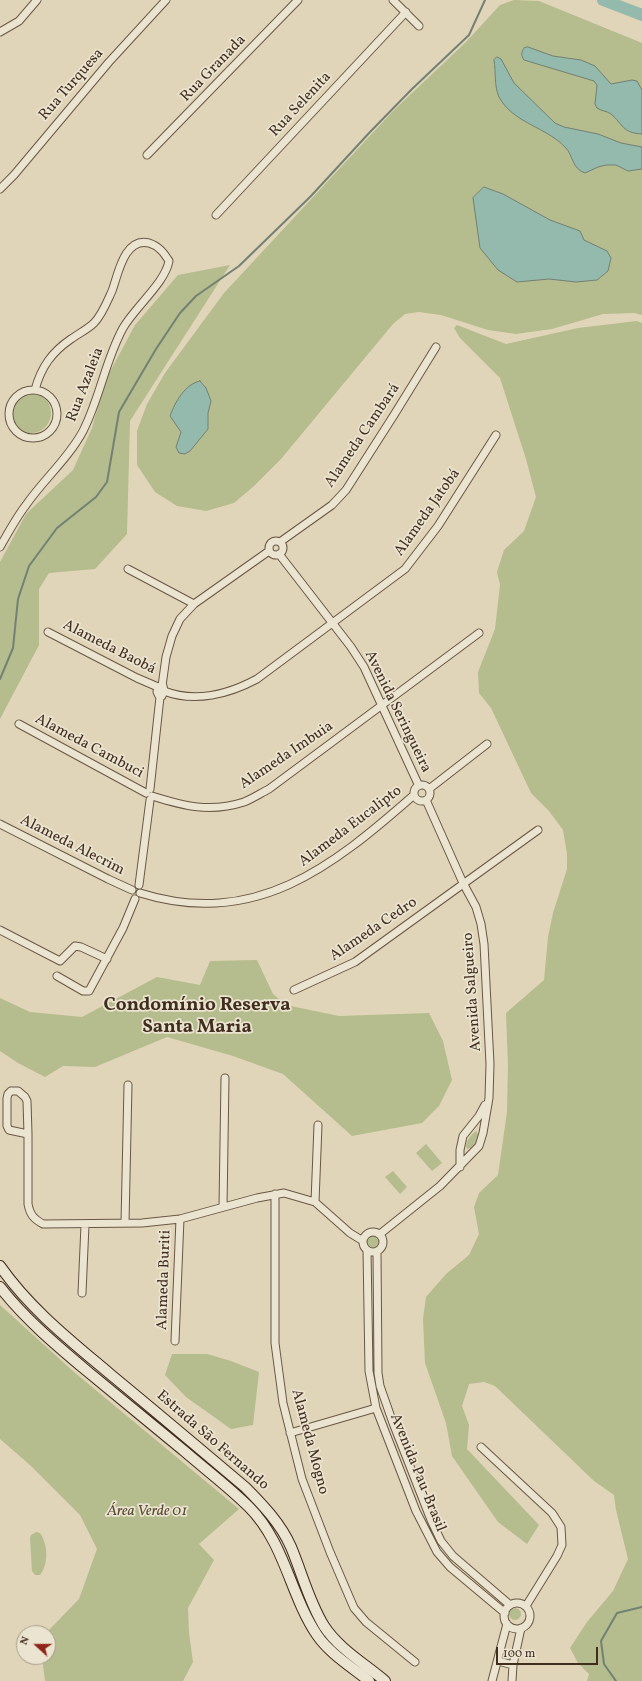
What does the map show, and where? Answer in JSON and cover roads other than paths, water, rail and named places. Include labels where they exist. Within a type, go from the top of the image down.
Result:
[{"type":"main road","name":"Estrada São Fernando","points":[[0,1266],[11,1282],[30,1304],[63,1334],[245,1487],[263,1505],[278,1524],[290,1546],[311,1600],[324,1626],[346,1650],[385,1681]]},
{"type":"main road","name":"Estrada São Fernando","points":[[0,1287],[10,1300],[54,1342],[250,1508],[273,1538],[299,1600],[317,1635],[328,1647],[369,1681]]},
{"type":"street","points":[[0,32],[19,20],[37,0]]},
{"type":"street","name":"Rua Turquesa","points":[[0,189],[14,175],[109,62],[166,0]]},
{"type":"street","name":"Rua Granada","points":[[147,155],[298,0]]},
{"type":"street","points":[[393,0],[419,26]]},
{"type":"street","name":"Rua Selenita","points":[[216,215],[406,12]]},
{"type":"street","name":"Rua Azaleia","points":[[0,547],[26,505],[73,449],[84,429],[113,350],[124,328],[137,308],[163,278],[168,269],[169,261],[161,249],[154,244],[146,243],[132,247],[126,254],[103,309],[94,323],[63,344],[49,359],[41,370],[36,390]]},
{"type":"street","name":"Alameda Cambará","points":[[280,542],[332,505],[346,490],[436,347]]},
{"type":"street","points":[[28,390],[36,390],[50,396],[57,410],[57,418],[54,426],[49,432],[34,438],[26,437],[19,434],[13,428],[10,421],[10,405],[14,398],[20,393],[28,390]]},
{"type":"street","name":"Alameda Jatobá","points":[[161,690],[178,696],[192,696],[222,693],[239,689],[257,679],[405,569],[420,552],[438,526],[496,435]]},
{"type":"street","points":[[57,976],[83,991],[89,991],[123,928],[135,899],[138,898],[140,893],[141,888],[138,885],[161,690],[166,657],[172,636],[180,619],[194,604],[269,551],[269,546],[272,542],[280,542],[283,548],[279,554],[272,554],[269,551]]},
{"type":"street","name":"Avenida Seringueira","points":[[279,554],[332,622],[364,667],[419,786]]},
{"type":"street","points":[[128,569],[194,604]]},
{"type":"street","name":"Alameda Baobá","points":[[48,632],[107,664],[161,690]]},
{"type":"street","name":"Alameda Imbuia","points":[[149,795],[204,809],[224,807],[244,802],[269,789],[479,633]]},
{"type":"street","name":"Alameda Cambuci","points":[[19,724],[149,795]]},
{"type":"street","points":[[429,789],[487,744]]},
{"type":"street","points":[[419,786],[425,786],[429,789],[430,794],[426,800],[420,801],[414,795],[414,790],[419,786]]},
{"type":"street","name":"Alameda Eucalipto","points":[[140,893],[160,899],[210,903],[242,901],[262,896],[302,879],[322,868],[380,825],[414,795]]},
{"type":"street","name":"Avenida Salgueiro","points":[[426,800],[463,883],[476,907],[481,924],[484,944],[490,1064],[489,1098],[482,1129],[483,1133],[479,1146],[469,1155],[460,1167]]},
{"type":"street","name":"Alameda Alecrim","points":[[0,824],[132,890]]},
{"type":"street","name":"Alameda Cedro","points":[[294,990],[355,962],[538,830]]},
{"type":"street","points":[[135,899],[130,895],[133,886],[138,885]]},
{"type":"street","points":[[0,930],[60,961],[75,946],[81,947],[107,960]]},
{"type":"street","points":[[223,1207],[224,1078]]},
{"type":"street","points":[[125,1223],[128,1085]]},
{"type":"street","points":[[28,1134],[9,1130],[7,1126],[8,1094],[11,1091],[18,1091],[27,1101],[28,1134],[28,1204],[30,1214],[36,1221],[43,1224],[85,1225],[142,1223],[180,1219],[275,1194],[294,1195],[316,1202],[350,1233],[363,1240],[368,1232],[374,1231],[380,1234],[440,1186],[460,1167]]},
{"type":"street","name":"Avenida Salgueiro","points":[[460,1167],[460,1150],[463,1136],[479,1116],[489,1098]]},
{"type":"street","points":[[316,1202],[318,1125]]},
{"type":"street","points":[[472,1126],[482,1129]]},
{"type":"street","points":[[460,1150],[464,1154],[469,1155]]},
{"type":"street","name":"Alameda Mogno","points":[[275,1194],[275,1342],[278,1378],[302,1479],[330,1552],[354,1608],[366,1622],[415,1662]]},
{"type":"street","name":"Alameda Buriti","points":[[176,1341],[180,1219]]},
{"type":"street","points":[[82,1293],[85,1225]]},
{"type":"street","name":"Avenida Pau-Brasil","points":[[380,1234],[383,1243],[377,1251],[377,1361],[380,1386],[431,1520],[441,1541],[453,1556],[510,1605]]},
{"type":"street","name":"Avenida Pau-Brasil","points":[[363,1240],[364,1246],[367,1250],[369,1371],[376,1408],[416,1511],[437,1552],[450,1567],[505,1613]]},
{"type":"street","points":[[367,1250],[370,1252],[377,1251]]},
{"type":"street","name":"Avenida Pau-Brasil","points":[[376,1408],[380,1386]]},
{"type":"street","points":[[290,1433],[376,1408]]},
{"type":"street","name":"Avenida Pau-Brasil","points":[[376,1408],[393,1423]]},
{"type":"street","points":[[481,1447],[552,1513],[562,1527],[562,1545],[557,1556],[526,1606]]},
{"type":"street","points":[[492,1681],[507,1624],[505,1613],[510,1605],[518,1603],[526,1606],[530,1617],[527,1625],[521,1628],[513,1628],[507,1624]]},
{"type":"street","points":[[512,1681],[513,1665],[521,1628]]},
{"type":"street","points":[[498,1661],[513,1665]]},
{"type":"water","points":[[528,47],[553,56],[581,60],[595,66],[611,84],[632,80],[637,81],[642,90],[642,134],[630,132],[611,114],[597,108],[595,104],[597,85],[594,81],[524,60],[522,51],[524,48]]},
{"type":"water","points":[[497,57],[501,59],[514,83],[555,123],[564,127],[598,134],[621,143],[642,147],[642,169],[628,171],[616,165],[606,165],[585,173],[580,171],[575,165],[568,150],[557,140],[521,119],[505,106],[499,97],[496,88],[494,60]]},
{"type":"water","points":[[484,187],[503,194],[550,220],[580,231],[584,240],[607,251],[611,258],[608,271],[597,280],[576,282],[549,279],[517,282],[498,270],[480,248],[473,198]]},
{"type":"water","points":[[200,381],[206,388],[211,401],[208,413],[208,429],[190,451],[185,454],[179,453],[176,447],[181,432],[170,416],[181,394],[190,386]]},
{"type":"waterway","points":[[0,679],[13,648],[18,599],[29,566],[57,528],[96,497],[107,482],[119,412],[156,349],[180,313],[196,296],[239,266],[311,196],[412,89],[469,35],[485,0]]},
{"type":"waterway","points":[[603,0],[642,15]]},
{"type":"waterway","points":[[616,1681],[604,1664],[601,1641],[617,1613],[642,1607]]},
{"type":"district","name":"Condomínio Reserva Santa Maria","points":[[197,1018]]},
{"type":"park label","name":"Área Verde 01","points":[[147,1512]]}]
